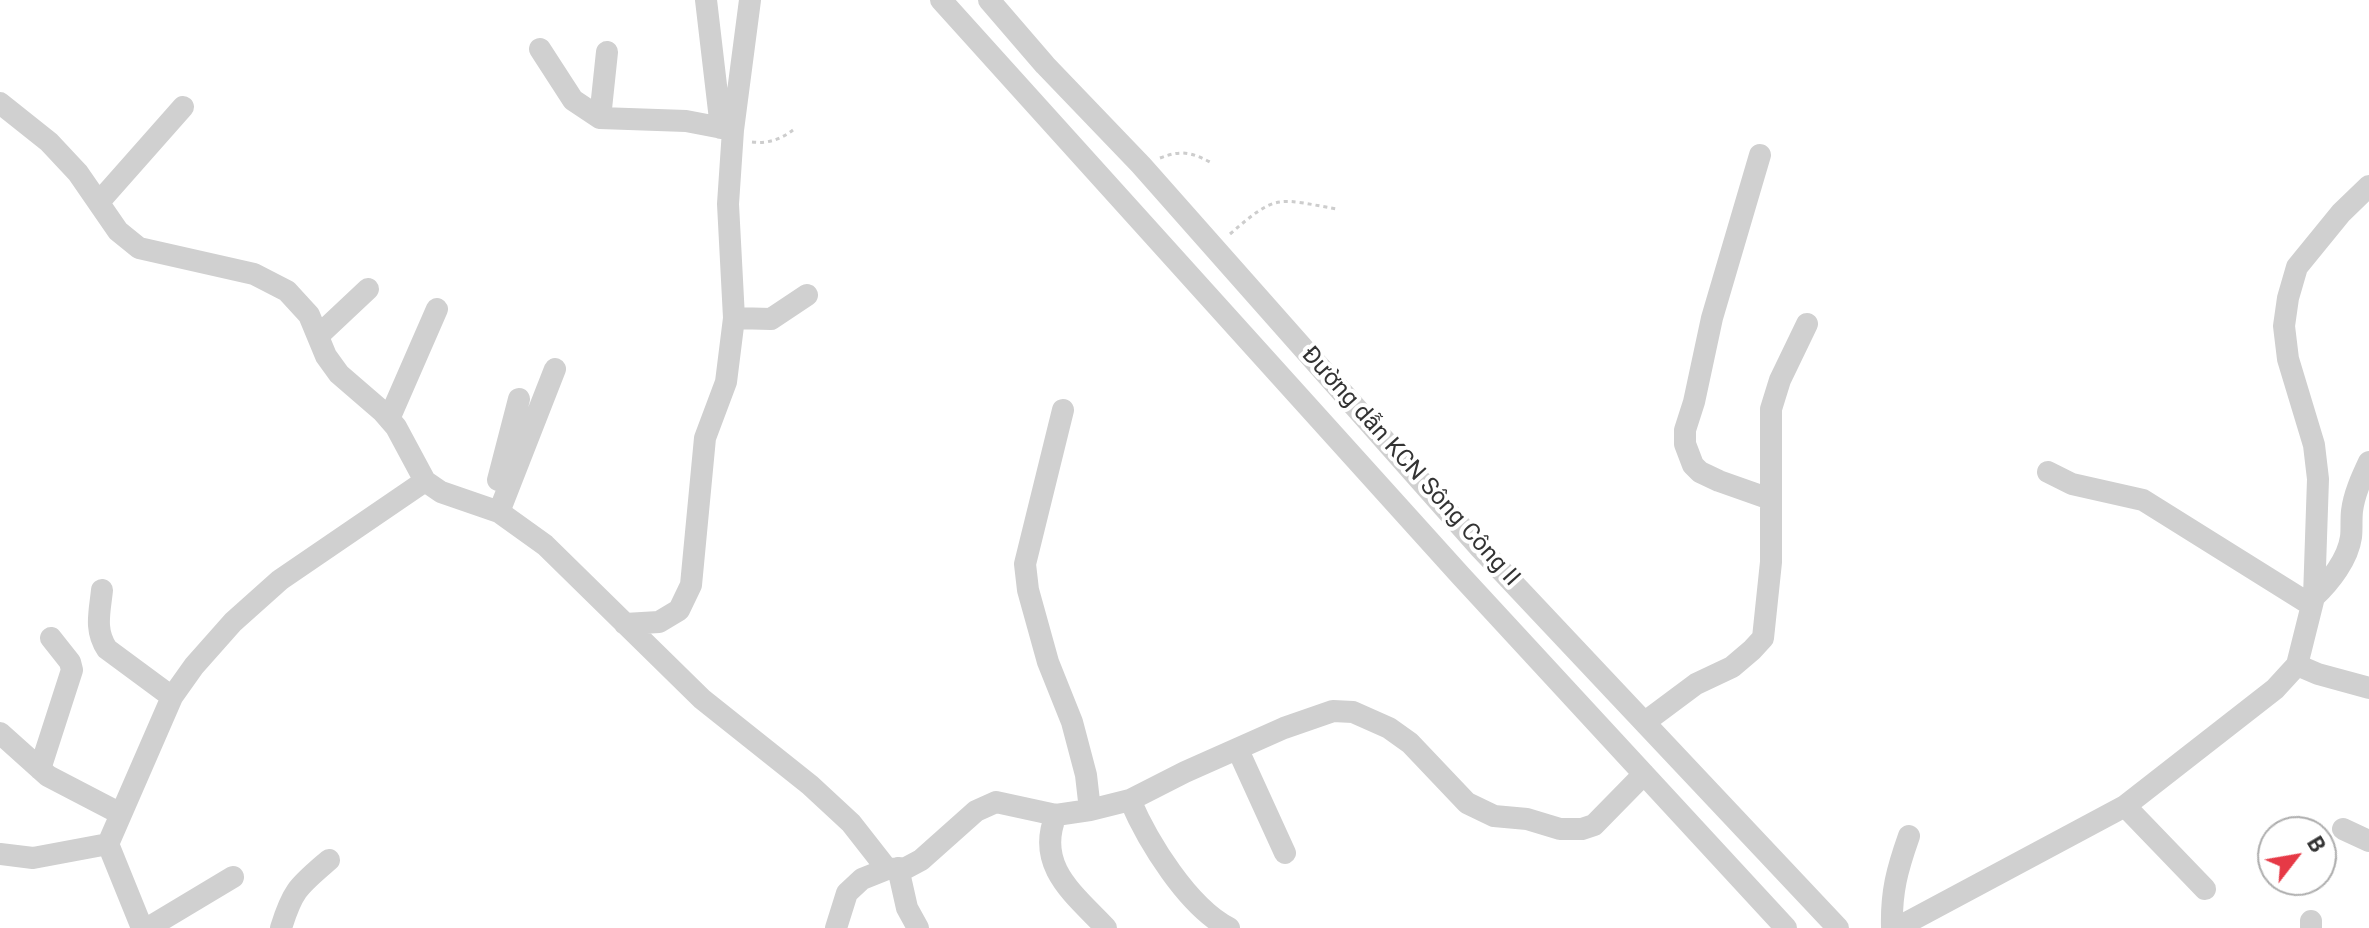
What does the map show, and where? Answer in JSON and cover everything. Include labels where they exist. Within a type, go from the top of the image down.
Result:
[{"type":"street","points":[[706,0],[729,133]]},
{"type":"street","points":[[625,624],[659,622],[679,610],[691,585],[705,438],[726,382],[734,318],[728,204],[729,133],[750,0]]},
{"type":"street","name":"Đường dẫn KCN Sông Công II","points":[[941,0],[1451,565],[1786,928]]},
{"type":"street","name":"Đường dẫn KCN Sông Công II","points":[[989,0],[1045,65],[1215,247],[1480,548],[1838,928]]},
{"type":"street","points":[[540,49],[573,100],[600,118],[686,121],[729,133]]},
{"type":"street","points":[[600,118],[607,52]]},
{"type":"street","points":[[0,103],[49,142],[99,202],[118,231],[139,248],[254,274],[287,291],[309,315],[326,356],[339,374],[389,419],[425,481],[441,492],[495,511],[545,545],[702,699],[810,785],[892,868],[918,928]]},
{"type":"street","points":[[99,202],[183,107]]},
{"type":"street","points":[[1760,155],[1712,318],[1685,430],[1685,444],[1693,465],[1700,472],[1770,499]]},
{"type":"street","points":[[1909,836],[1893,885],[1894,928],[2125,806],[2275,689],[2297,665],[2312,601],[2317,548],[2317,468],[2314,445],[2288,359],[2284,326],[2288,298],[2297,267],[2341,213],[2369,186]]},
{"type":"street","points":[[318,336],[368,289]]},
{"type":"street","points":[[734,318],[771,319],[807,295]]},
{"type":"street","points":[[389,419],[437,309]]},
{"type":"street","points":[[1645,722],[1696,684],[1732,667],[1763,638],[1771,562],[1771,409],[1780,380],[1807,324]]},
{"type":"street","points":[[495,511],[555,369]]},
{"type":"street","points":[[495,511],[519,399]]},
{"type":"street","points":[[1063,410],[1025,564],[1028,590],[1048,662],[1072,722],[1086,775],[1090,810]]},
{"type":"street","points":[[2312,601],[2338,568],[2351,540],[2352,509],[2369,462]]},
{"type":"street","points":[[2048,472],[2072,484],[2143,500],[2312,601]]},
{"type":"street","points":[[142,928],[108,844],[172,697],[194,666],[233,622],[280,580],[425,481]]},
{"type":"street","points":[[102,590],[98,626],[100,638],[107,649],[172,697]]},
{"type":"street","points":[[40,769],[72,670],[70,662],[51,638]]},
{"type":"street","points":[[2297,665],[2369,688]]},
{"type":"street","points":[[836,928],[847,893],[862,879],[892,868],[906,868],[921,860],[976,811],[996,802],[1056,815],[1130,800],[1284,728],[1333,711],[1353,712],[1389,728],[1410,743],[1443,779],[1480,811],[1494,816],[1527,819],[1560,829],[1582,829],[1594,825],[1644,774]]},
{"type":"street","points":[[0,733],[48,776],[121,814]]},
{"type":"street","points":[[1238,750],[1285,853]]},
{"type":"street","points":[[1130,800],[1141,826],[1171,873],[1215,921],[1229,928]]},
{"type":"street","points":[[2125,806],[2205,889]]},
{"type":"street","points":[[1056,815],[1049,840],[1057,872],[1061,881],[1106,928]]},
{"type":"street","points":[[2343,829],[2369,841]]},
{"type":"street","points":[[0,854],[33,858],[108,844]]},
{"type":"street","points":[[281,928],[292,894],[329,860]]},
{"type":"street","points":[[148,928],[233,877]]},
{"type":"path","points":[[729,133],[762,143],[781,138],[793,130]]},
{"type":"path","points":[[1141,165],[1180,152],[1191,152],[1210,162]]},
{"type":"path","points":[[1215,247],[1249,217],[1279,200],[1292,199],[1337,209]]}]
